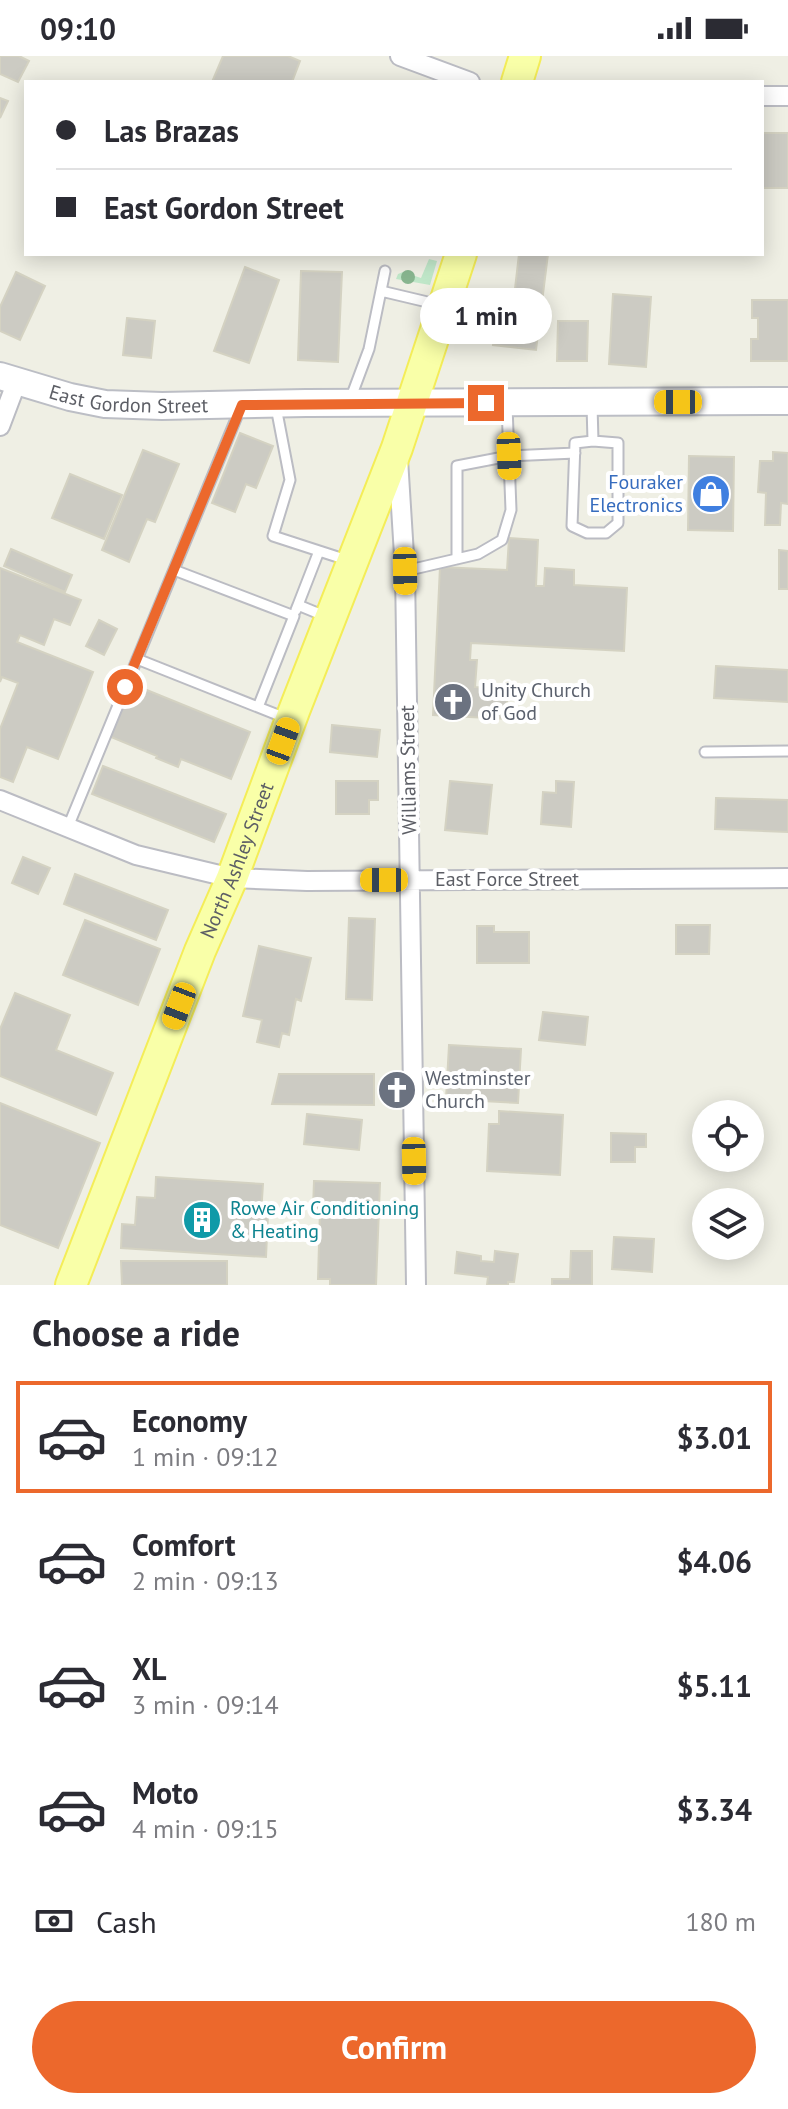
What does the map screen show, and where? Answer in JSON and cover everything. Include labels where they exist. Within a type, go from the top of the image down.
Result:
[{"type":"main road","points":[[518,80],[525,56]]},
{"type":"main road","name":"North Ashley Street","points":[[71,1285],[397,448],[460,256]]},
{"type":"street","points":[[406,57],[465,80]]},
{"type":"street","points":[[764,96],[788,96]]},
{"type":"street","points":[[0,426],[8,379]]},
{"type":"street","name":"East Gordon Street","points":[[8,379],[105,404],[162,406],[788,401]]},
{"type":"street","name":"Williams Street","points":[[397,448],[405,571],[416,1285]]},
{"type":"street","name":"East Force Street","points":[[0,800],[136,855],[232,878],[307,881],[788,878]]},
{"type":"lane","points":[[348,403],[369,349],[385,271]]},
{"type":"lane","points":[[381,291],[444,307]]},
{"type":"lane","points":[[592,402],[593,441]]},
{"type":"lane","points":[[405,571],[478,554],[502,540],[511,510],[507,403]]},
{"type":"lane","points":[[275,404],[290,480],[273,536],[353,562]]},
{"type":"lane","points":[[68,827],[242,405]]},
{"type":"lane","points":[[593,441],[618,443],[618,523],[606,533],[587,533],[572,526],[575,443],[593,441]]},
{"type":"lane","points":[[457,559],[457,466],[509,456],[575,453]]},
{"type":"lane","points":[[258,707],[319,551]]},
{"type":"lane","points":[[174,570],[294,616]]},
{"type":"lane","points":[[298,605],[331,618]]},
{"type":"lane","points":[[137,659],[291,720]]},
{"type":"lane","points":[[705,752],[788,751]]},
{"type":"green space","points":[[429,259],[437,261],[430,285],[396,279],[403,272],[421,278]]},
{"type":"building","points":[[0,56],[19,56],[29,61],[18,82],[0,74]]},
{"type":"building","points":[[223,56],[288,56],[300,61],[293,80],[213,80]]},
{"type":"building","points":[[0,98],[8,101],[0,118]]},
{"type":"building","points":[[764,133],[788,133],[788,188],[764,188]]},
{"type":"building","points":[[519,256],[548,256],[536,350],[493,345],[495,330],[510,332]]},
{"type":"building","points":[[245,267],[279,280],[249,363],[214,351]]},
{"type":"building","points":[[301,271],[342,272],[338,362],[298,360]]},
{"type":"building","points":[[16,272],[45,286],[20,340],[0,331],[0,307]]},
{"type":"building","points":[[613,294],[651,297],[646,367],[609,364]]},
{"type":"building","points":[[752,300],[788,300],[788,361],[751,361],[751,339],[758,339],[758,318],[752,318]]},
{"type":"building","points":[[127,318],[155,321],[151,358],[123,355]]},
{"type":"building","points":[[558,321],[588,321],[587,361],[557,361]]},
{"type":"building","points":[[240,433],[273,446],[256,488],[246,484],[235,512],[212,503]]},
{"type":"building","points":[[143,450],[179,464],[155,522],[147,519],[129,562],[102,550]]},
{"type":"building","points":[[773,452],[788,453],[788,504],[781,503],[780,525],[765,525],[766,493],[758,492],[760,461],[773,461]]},
{"type":"building","name":"Fouraker Electronics","points":[[689,456],[734,457],[733,531],[688,530]]},
{"type":"building","points":[[70,474],[122,495],[104,539],[52,518]]},
{"type":"building","points":[[509,538],[538,540],[536,586],[544,586],[545,568],[574,570],[574,585],[627,588],[624,651],[471,643],[470,660],[477,660],[475,687],[508,689],[506,719],[433,715],[440,567],[507,570]]},
{"type":"building","points":[[11,549],[72,575],[65,592],[4,566]]},
{"type":"building","points":[[779,550],[788,551],[788,589],[779,589]]},
{"type":"building","points":[[0,568],[81,600],[70,625],[54,619],[44,645],[20,635],[17,642],[93,672],[58,759],[27,747],[13,782],[0,777],[0,729],[18,683],[2,677],[0,682]]},
{"type":"building","points":[[99,620],[117,629],[104,655],[86,646]]},
{"type":"building","points":[[716,666],[788,670],[788,702],[714,698]]},
{"type":"building","points":[[132,684],[250,732],[231,779],[181,759],[178,767],[111,737]]},
{"type":"building","points":[[332,725],[380,730],[377,757],[330,752]]},
{"type":"building","points":[[103,766],[226,814],[214,842],[92,794]]},
{"type":"building","points":[[336,781],[378,781],[378,800],[369,800],[369,814],[336,814]]},
{"type":"building","points":[[450,781],[492,785],[487,834],[445,830]]},
{"type":"building","points":[[556,781],[574,782],[571,827],[541,824],[543,792],[556,793]]},
{"type":"building","points":[[716,798],[788,800],[788,832],[715,829]]},
{"type":"building","points":[[23,857],[50,868],[38,894],[12,883]]},
{"type":"building","points":[[75,874],[168,910],[156,940],[64,904]]},
{"type":"building","points":[[349,918],[375,919],[372,1000],[346,999]]},
{"type":"building","points":[[85,920],[160,949],[138,1005],[63,975]]},
{"type":"building","points":[[676,925],[710,925],[709,954],[676,954]]},
{"type":"building","points":[[477,926],[494,926],[494,932],[529,932],[529,963],[477,963]]},
{"type":"building","points":[[259,946],[311,958],[301,1001],[296,999],[289,1035],[282,1033],[279,1047],[257,1042],[262,1020],[243,1016]]},
{"type":"building","points":[[15,993],[70,1015],[56,1050],[113,1073],[96,1115],[0,1076],[0,1029]]},
{"type":"building","points":[[543,1012],[588,1017],[585,1045],[539,1040]]},
{"type":"building","points":[[449,1045],[521,1049],[518,1103],[446,1099]]},
{"type":"building","points":[[279,1074],[374,1074],[374,1105],[272,1104]]},
{"type":"building","points":[[0,1103],[100,1143],[58,1248],[0,1225]]},
{"type":"building","points":[[499,1111],[563,1115],[560,1175],[487,1171],[489,1124],[499,1124]]},
{"type":"building","points":[[307,1114],[362,1120],[359,1150],[304,1144]]},
{"type":"building","points":[[611,1133],[646,1134],[646,1147],[635,1147],[635,1162],[611,1162]]},
{"type":"building","name":"Rowe Air Conditioning & Heating","points":[[156,1177],[263,1184],[261,1215],[268,1215],[266,1257],[121,1248],[122,1224],[135,1225],[137,1197],[155,1198]]},
{"type":"building","points":[[314,1181],[380,1183],[376,1285],[330,1285],[330,1279],[318,1279],[320,1209],[313,1209]]},
{"type":"building","points":[[614,1237],[654,1239],[652,1272],[612,1269]]},
{"type":"building","points":[[495,1251],[518,1254],[514,1282],[487,1285],[488,1277],[455,1273],[457,1252],[481,1256],[481,1261],[494,1262]]},
{"type":"building","points":[[571,1251],[592,1251],[592,1285],[552,1285],[552,1279],[570,1279]]},
{"type":"building","points":[[121,1261],[227,1261],[227,1285],[122,1285]]},
{"type":"place","name":"Fouraker Electronics","points":[[711,494]]},
{"type":"place","name":"Unity Church of God","points":[[453,702]]},
{"type":"place","name":"Westminster Church","points":[[397,1090]]},
{"type":"place","name":"Rowe Air Conditioning & Heating","points":[[202,1220]]},
{"type":"route","points":[[125,687],[242,405],[486,403]]}]
